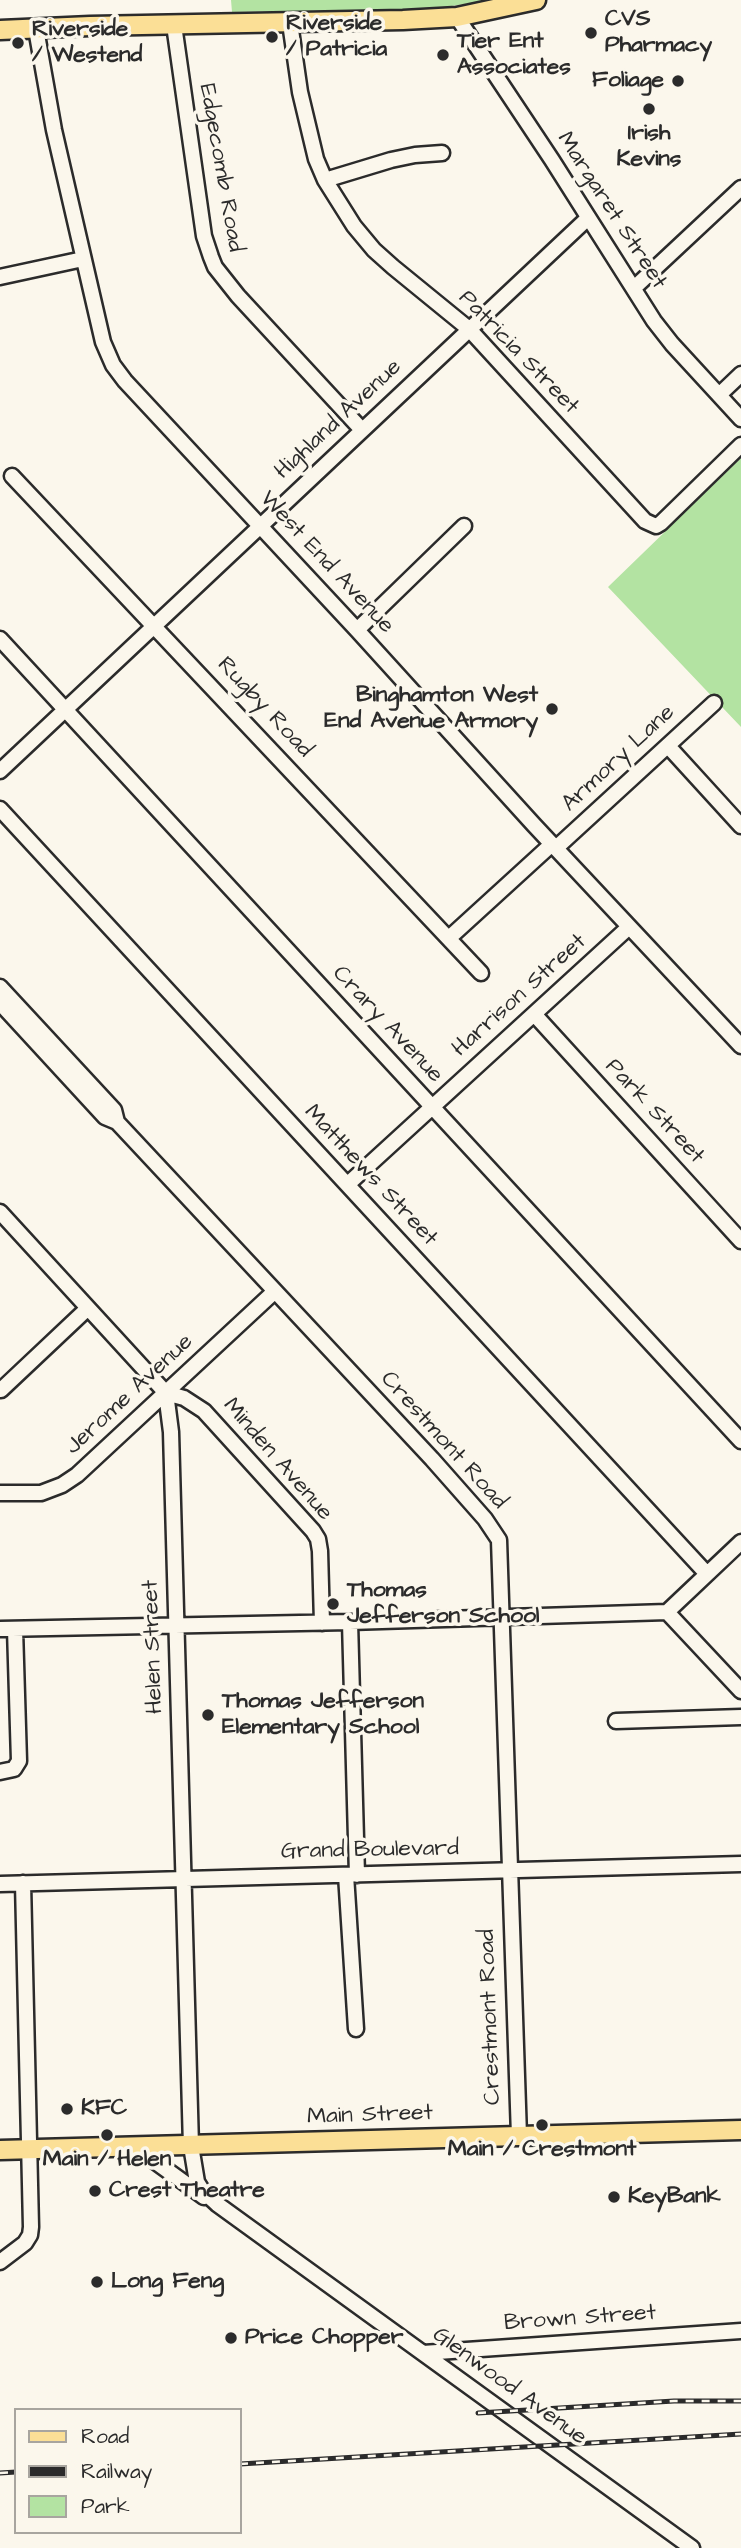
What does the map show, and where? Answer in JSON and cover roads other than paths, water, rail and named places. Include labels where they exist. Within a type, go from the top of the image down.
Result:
[{"type":"main road","points":[[0,30],[457,17],[536,0]]},
{"type":"main road","name":"Main Street","points":[[0,2150],[741,2130]]},
{"type":"street","name":"Margaret Street","points":[[457,17],[654,321],[741,419]]},
{"type":"street","name":"Patricia Street","points":[[290,23],[309,135],[325,180],[348,217],[374,250],[470,329],[651,525],[661,523],[741,445]]},
{"type":"street","name":"Edgecomb Road","points":[[174,25],[204,236],[214,264],[238,296],[362,430]]},
{"type":"street","name":"West End Avenue","points":[[37,29],[54,130],[83,259],[103,342],[113,365],[629,928],[741,1046]]},
{"type":"street","points":[[325,180],[391,160],[442,153]]},
{"type":"street","points":[[634,288],[741,188]]},
{"type":"street","name":"Highland Avenue","points":[[0,771],[588,218]]},
{"type":"street","points":[[0,277],[83,259]]},
{"type":"street","points":[[719,395],[741,374]]},
{"type":"street","name":"Rugby Road","points":[[12,476],[481,973]]},
{"type":"street","points":[[357,630],[464,526]]},
{"type":"street","name":"Crary Avenue","points":[[0,639],[741,1441]]},
{"type":"street","name":"Armory Lane","points":[[449,938],[713,703]]},
{"type":"street","points":[[667,746],[741,826]]},
{"type":"street","name":"Matthews Street","points":[[0,809],[707,1574]]},
{"type":"street","name":"Harrison Street","points":[[348,1184],[629,928]]},
{"type":"street","name":"Crestmont Road","points":[[0,987],[114,1110],[117,1122]]},
{"type":"street","name":"Crestmont Road","points":[[0,1003],[104,1116],[117,1122],[432,1459],[499,1540],[519,2136]]},
{"type":"street","name":"Park Street","points":[[534,1014],[741,1241]]},
{"type":"street","points":[[0,1212],[5,1230],[88,1308],[166,1393]]},
{"type":"street","name":"Jerome Avenue","points":[[0,1493],[41,1493],[62,1485],[77,1475],[274,1292]]},
{"type":"street","points":[[1,1390],[88,1308]]},
{"type":"street","name":"Minden Avenue","points":[[166,1393],[184,1398],[204,1411],[313,1531],[320,1551],[322,1623]]},
{"type":"street","name":"Helen Street","points":[[166,1393],[171,1432],[191,2146]]},
{"type":"street","points":[[7,1770],[19,1761],[7,1629],[177,1627],[667,1612],[741,1542]]},
{"type":"street","points":[[667,1612],[741,1691]]},
{"type":"street","points":[[350,1622],[356,2029]]},
{"type":"street","points":[[617,1721],[741,1717]]},
{"type":"street","name":"Grand Boulevard","points":[[0,1884],[741,1864]]},
{"type":"street","points":[[0,2262],[25,2243],[30,2235],[23,1883]]},
{"type":"street","name":"Glenwood Avenue","points":[[191,2146],[197,2182],[217,2204],[692,2548]]},
{"type":"street","points":[[135,2147],[182,2183],[217,2204]]},
{"type":"street","name":"Brown Street","points":[[423,2353],[741,2331]]},
{"type":"railway","points":[[478,2413],[674,2401],[741,2401]]},
{"type":"railway","points":[[242,2464],[741,2434]]},
{"type":"railway","points":[[0,2473],[14,2472]]},
{"type":"place","name":"CVS Pharmacy","points":[[591,33]]},
{"type":"place","name":"Riverside / Patricia","points":[[272,37]]},
{"type":"place","name":"Riverside / Westend","points":[[18,43]]},
{"type":"place","name":"Tier Ent Associates","points":[[443,55]]},
{"type":"place","name":"Foliage","points":[[678,81]]},
{"type":"place","name":"Irish Kevins","points":[[649,109]]},
{"type":"place","name":"Binghamton West End Avenue Armory","points":[[552,709]]},
{"type":"place","name":"Thomas Jefferson School","points":[[333,1604]]},
{"type":"place","name":"Thomas Jefferson Elementary School","points":[[208,1715]]},
{"type":"place","name":"KFC","points":[[67,2109]]},
{"type":"place","name":"Main / Crestmont","points":[[542,2125]]},
{"type":"place","name":"Main / Helen","points":[[107,2135]]},
{"type":"place","name":"Crest Theatre","points":[[95,2191]]},
{"type":"place","name":"KeyBank","points":[[614,2197]]},
{"type":"place","name":"Long Feng","points":[[97,2282]]},
{"type":"place","name":"Price Chopper","points":[[231,2338]]}]
